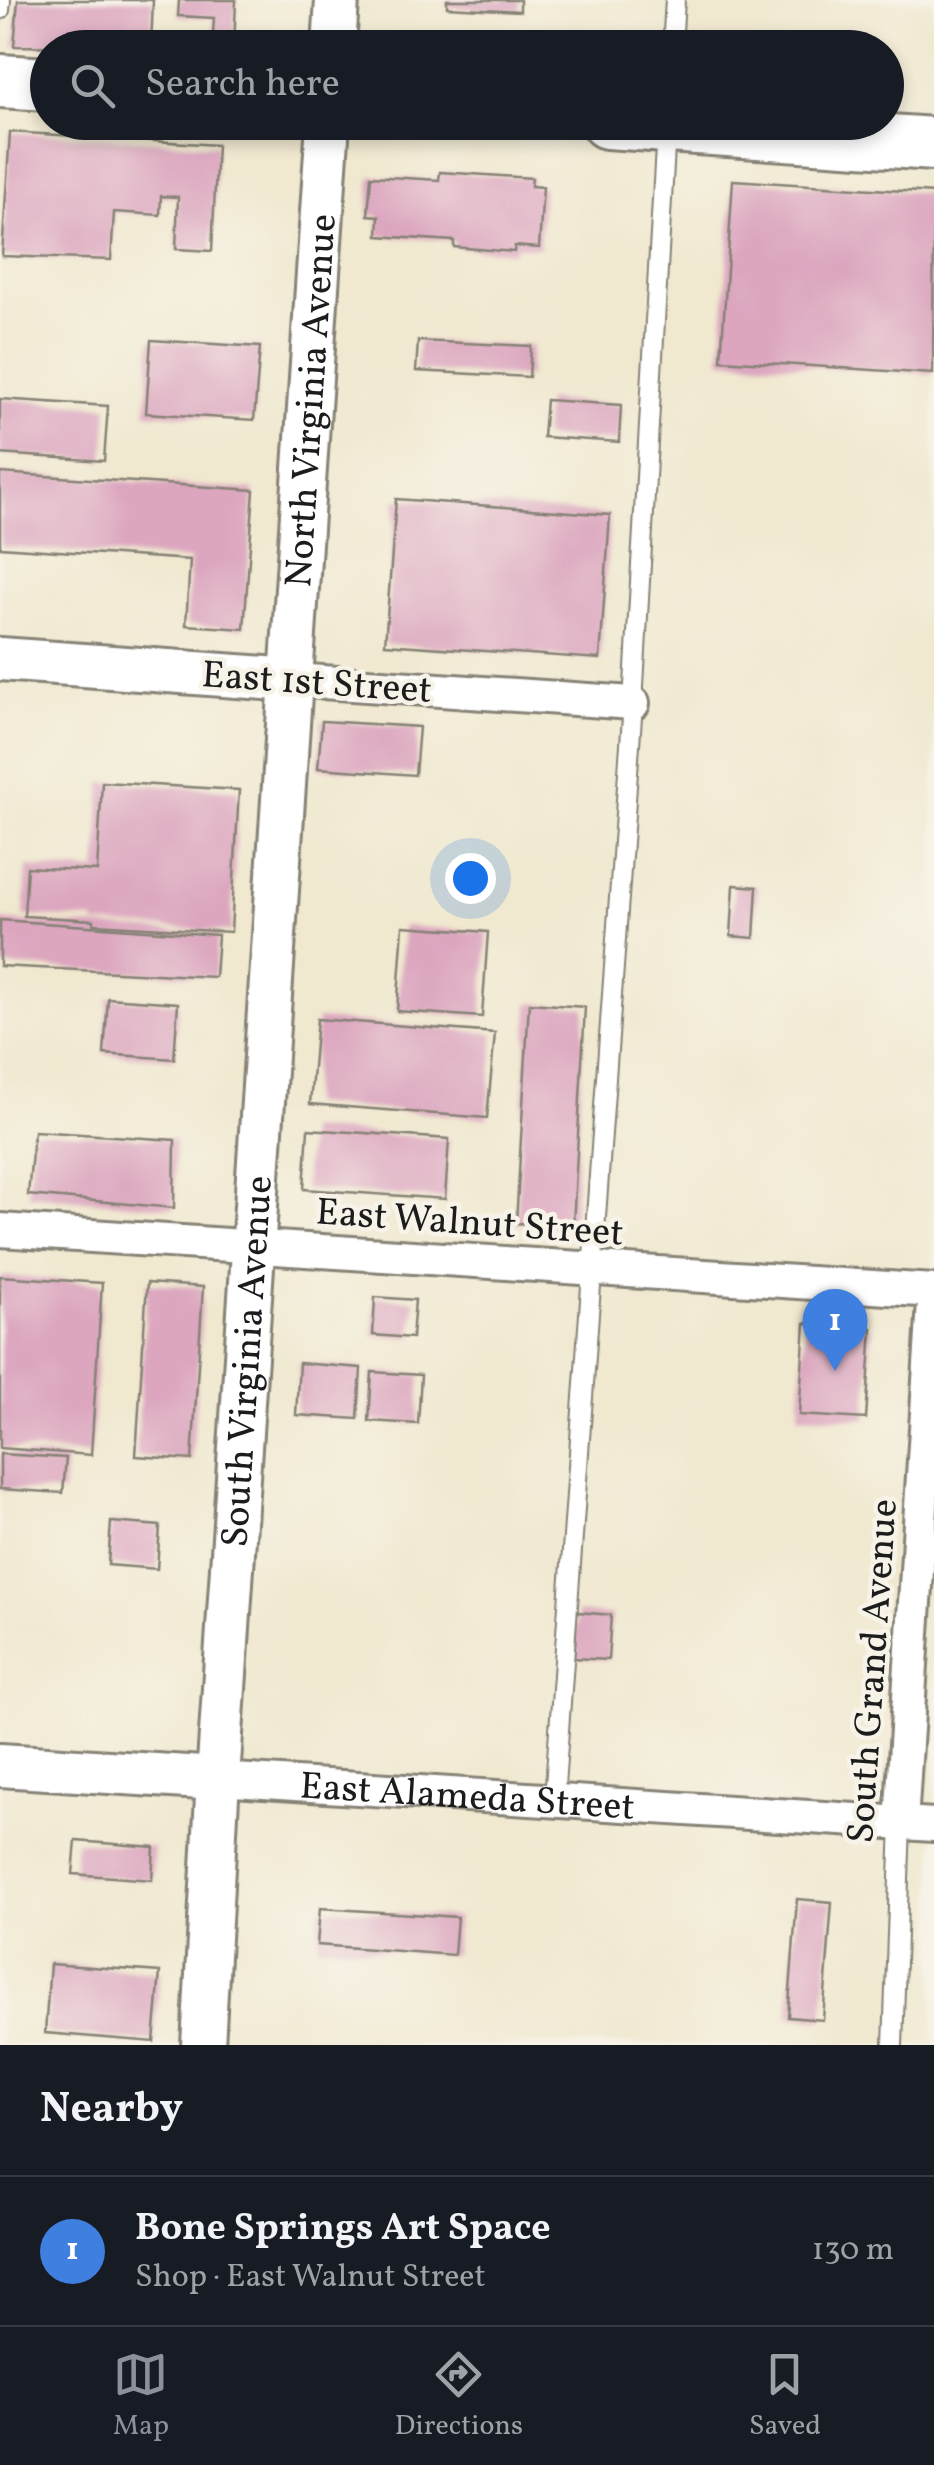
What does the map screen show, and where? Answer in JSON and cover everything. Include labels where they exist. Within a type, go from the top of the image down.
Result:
[{"type":"main road","points":[[0,81],[30,83]]},
{"type":"main road","points":[[881,140],[934,144]]},
{"type":"street","points":[[335,30],[337,0]]},
{"type":"street","name":"North Virginia Avenue","points":[[293,680],[327,140]]},
{"type":"street","name":"East 1st Street","points":[[0,659],[633,703]]},
{"type":"street","name":"South Virginia Avenue","points":[[203,2045],[293,680]]},
{"type":"street","name":"East Walnut Street","points":[[0,1230],[934,1292]]},
{"type":"street","name":"South Grand Avenue","points":[[900,1823],[934,1302]]},
{"type":"street","name":"East Alameda Street","points":[[0,1765],[934,1825]]},
{"type":"lane","points":[[0,10],[1,0]]},
{"type":"lane","points":[[673,30],[675,0]]},
{"type":"lane","points":[[554,1800],[633,703],[666,140]]},
{"type":"lane","name":"South Grand Avenue","points":[[892,2045],[900,1823]]},
{"type":"building","points":[[18,0],[153,0],[152,30],[30,30],[30,46],[14,46]]},
{"type":"building","points":[[179,0],[236,0],[235,30],[213,30],[214,18],[178,16]]},
{"type":"building","points":[[447,0],[520,0],[520,11],[447,7]]},
{"type":"building","points":[[10,132],[30,133],[30,140],[217,145],[212,251],[176,249],[178,197],[161,196],[160,215],[114,212],[111,260],[2,256]]},
{"type":"building","points":[[440,172],[532,178],[531,186],[543,187],[539,248],[515,246],[514,252],[454,247],[454,241],[378,236],[379,216],[368,215],[371,176],[439,180]]},
{"type":"building","points":[[733,180],[934,193],[933,374],[721,360]]},
{"type":"building","points":[[151,340],[260,347],[254,420],[146,413]]},
{"type":"building","points":[[418,341],[531,346],[529,377],[416,371]]},
{"type":"building","points":[[0,399],[108,406],[104,461],[0,454]]},
{"type":"building","points":[[546,400],[621,405],[619,442],[543,437]]},
{"type":"building","points":[[0,473],[254,490],[244,629],[186,625],[190,560],[0,547]]},
{"type":"building","points":[[396,499],[610,515],[600,659],[385,644]]},
{"type":"building","points":[[322,721],[419,727],[415,775],[318,768]]},
{"type":"building","points":[[102,782],[239,790],[231,932],[24,916],[27,867],[97,871]]},
{"type":"building","points":[[734,885],[757,887],[754,938],[731,936]]},
{"type":"building","points":[[0,920],[218,935],[215,977],[0,966]]},
{"type":"building","points":[[403,926],[488,932],[482,1017],[397,1011]]},
{"type":"building","points":[[108,998],[178,1003],[174,1059],[104,1054]]},
{"type":"building","points":[[529,1003],[585,1007],[573,1226],[516,1223]]},
{"type":"building","points":[[317,1019],[495,1033],[487,1118],[310,1104]]},
{"type":"building","points":[[308,1129],[449,1139],[445,1199],[304,1189]]},
{"type":"building","points":[[34,1131],[175,1140],[174,1208],[28,1195]]},
{"type":"building","points":[[0,1276],[102,1283],[91,1455],[0,1448]]},
{"type":"building","points":[[147,1283],[203,1287],[192,1460],[136,1456]]},
{"type":"building","points":[[375,1297],[415,1300],[412,1338],[373,1335]]},
{"type":"building","points":[[805,1323],[872,1328],[866,1419],[799,1415]]},
{"type":"building","points":[[299,1363],[361,1368],[358,1419],[296,1415]]},
{"type":"building","points":[[372,1372],[421,1375],[418,1424],[369,1421]]},
{"type":"building","points":[[0,1454],[66,1458],[63,1493],[0,1489]]},
{"type":"building","points":[[111,1522],[160,1526],[157,1569],[108,1565]]},
{"type":"building","points":[[577,1612],[611,1615],[608,1660],[574,1658]]},
{"type":"building","points":[[76,1841],[154,1847],[152,1880],[73,1874]]},
{"type":"building","points":[[797,1899],[832,1902],[823,2020],[788,2017]]},
{"type":"building","points":[[320,1908],[457,1917],[454,1955],[317,1945]]},
{"type":"building","points":[[50,1964],[160,1972],[154,2042],[45,2033]]},
{"type":"place","name":"Bone Springs Art Space","points":[[835,1371]]}]
